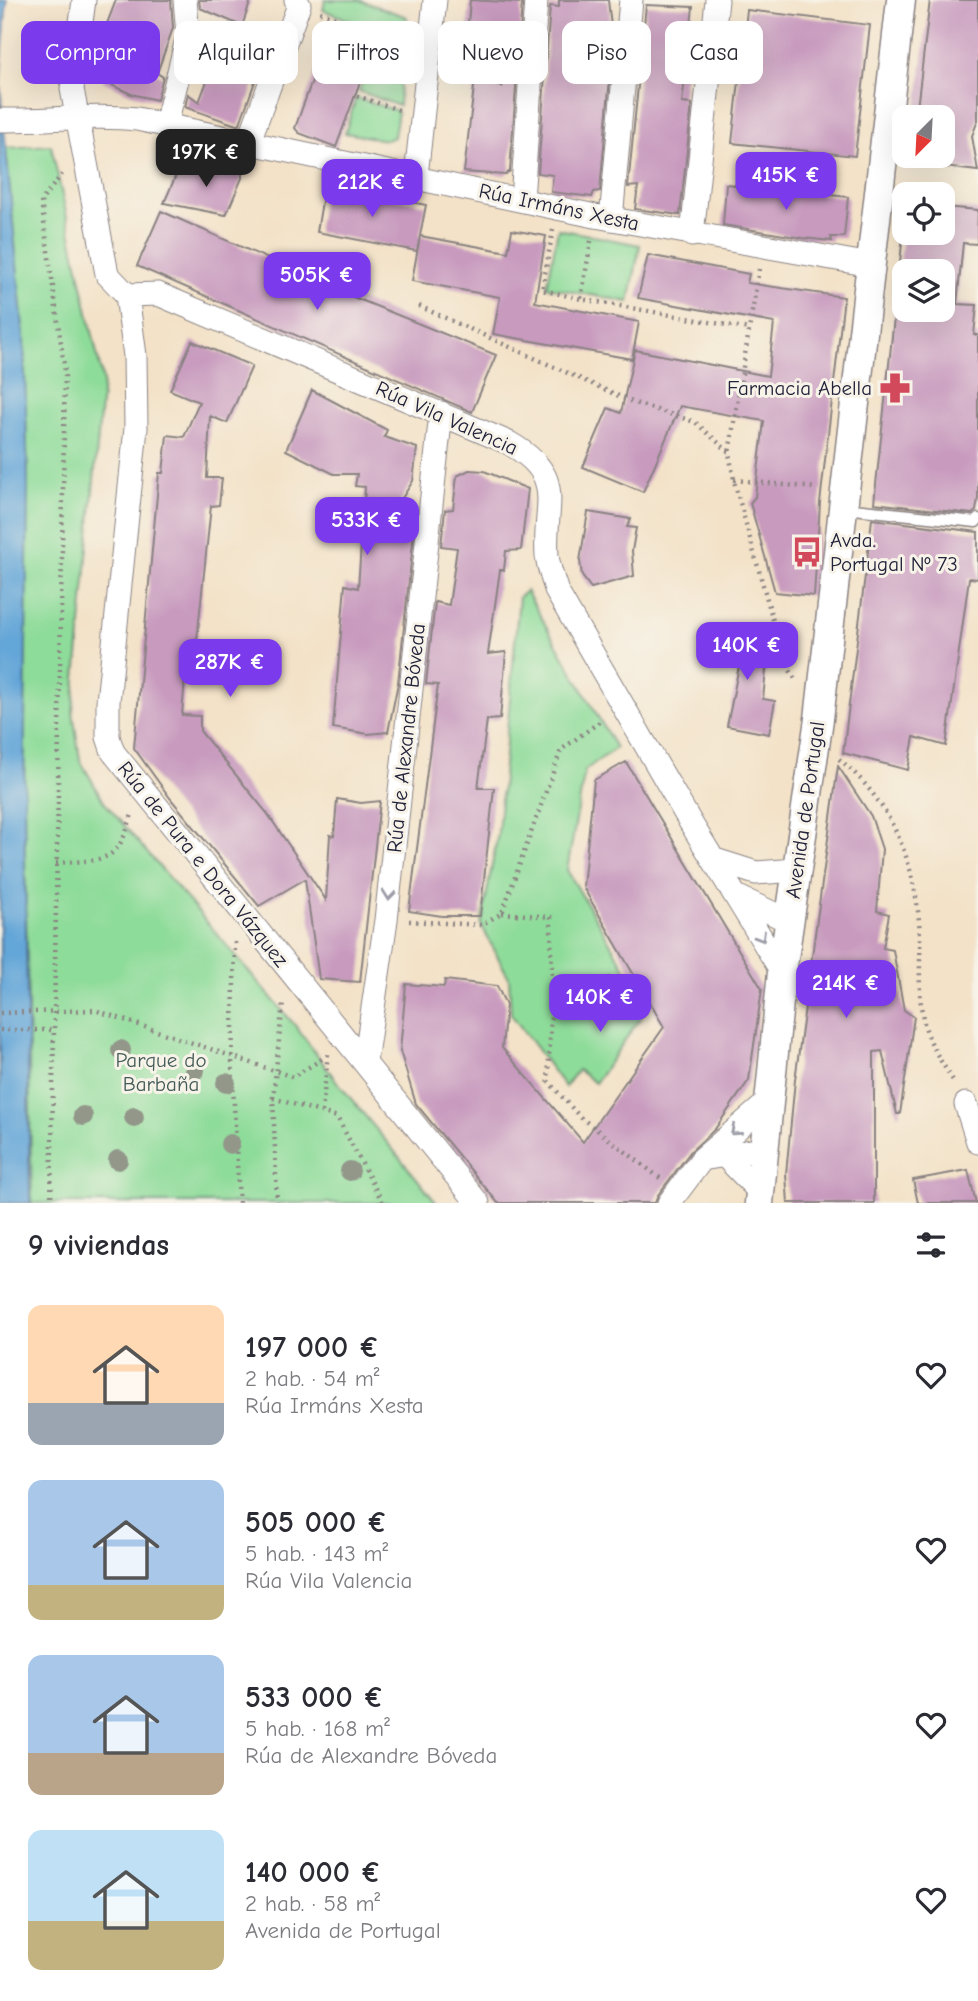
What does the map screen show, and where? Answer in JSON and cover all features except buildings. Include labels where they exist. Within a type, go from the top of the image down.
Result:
[{"type":"street","points":[[84,0],[73,73],[77,118],[107,274],[127,295]]},
{"type":"street","points":[[166,124],[188,36],[185,0]]},
{"type":"street","points":[[416,176],[435,0]]},
{"type":"street","points":[[522,200],[536,0]]},
{"type":"street","points":[[603,218],[631,0]]},
{"type":"street","points":[[692,235],[717,0]]},
{"type":"street","name":"Avenida de Portugal","points":[[760,1197],[782,972],[816,739],[901,0]]},
{"type":"street","points":[[249,141],[298,2]]},
{"type":"street","name":"Rúa Irmáns Xesta","points":[[0,120],[49,121],[104,115],[166,124],[603,218],[871,265]]},
{"type":"street","name":"Rúa Vila Valencia","points":[[127,295],[158,294],[441,413],[525,452],[546,477],[551,490],[547,553],[557,592],[782,972]]},
{"type":"street","name":"Rúa de Pura e Dora Vázquez","points":[[127,295],[136,380],[136,428],[107,721],[113,752],[139,789],[236,904],[478,1203]]},
{"type":"street","name":"Rúa de Alexandre Bóveda","points":[[365,1062],[386,920],[441,413]]},
{"type":"street","points":[[715,860],[756,873],[797,870]]},
{"type":"street","points":[[736,895],[789,922]]},
{"type":"street","points":[[673,1197],[702,1160],[768,1102]]},
{"type":"street","points":[[966,1104],[978,1142]]},
{"type":"street","points":[[702,1160],[763,1149]]},
{"type":"street","points":[[725,1156],[760,1197]]},
{"type":"lane","points":[[845,499],[976,522],[978,519]]},
{"type":"path","points":[[298,2],[375,33],[370,47],[427,68]]},
{"type":"path","points":[[357,96],[422,118]]},
{"type":"path","points":[[51,1203],[65,372],[41,201],[83,147]]},
{"type":"path","points":[[557,207],[542,290],[749,329]]},
{"type":"path","points":[[581,299],[603,218]]},
{"type":"path","points":[[762,248],[729,453],[734,481],[784,660]]},
{"type":"path","points":[[419,306],[612,394],[695,422],[729,453]]},
{"type":"path","points":[[734,481],[845,499]]},
{"type":"path","points":[[502,913],[561,750],[624,708]]},
{"type":"path","points":[[816,739],[858,774],[884,806],[900,834],[916,906],[921,1006],[928,1034],[966,1104]]},
{"type":"path","points":[[56,863],[105,859],[123,844],[139,789]]},
{"type":"path","points":[[236,904],[232,1065],[239,1203]]},
{"type":"path","points":[[386,920],[481,925],[502,913],[551,917],[552,992],[548,1081],[580,1117],[673,1197]]},
{"type":"path","points":[[277,1203],[273,1098],[287,967]]},
{"type":"path","points":[[611,978],[624,1002],[607,1018],[552,992],[611,978]]},
{"type":"path","points":[[0,1013],[95,1010],[293,1077],[325,1057],[321,1112]]},
{"type":"path","points":[[0,1030],[53,1030]]},
{"type":"path","points":[[273,1098],[337,1117],[383,1203]]},
{"type":"green space","points":[[325,0],[359,0],[407,17],[407,21],[352,21],[323,10]]},
{"type":"green space","points":[[362,84],[400,84],[399,106],[359,91]]},
{"type":"green space","points":[[356,98],[398,111],[394,137],[386,140],[345,133]]},
{"type":"green space","name":"Parque do Barbaña","points":[[51,145],[103,381],[73,712],[80,760],[104,802],[293,1023],[338,1083],[437,1203],[32,1203],[24,801],[28,482],[24,339],[6,148]]},
{"type":"green space","points":[[558,229],[640,245],[629,302],[547,287]]},
{"type":"green space","points":[[526,591],[616,748],[585,770],[567,870],[648,1007],[595,1083],[578,1070],[565,1087],[511,1014],[509,978],[481,925],[498,833],[519,597]]},
{"type":"water","points":[[0,0],[7,0],[0,84]]},
{"type":"water","points":[[0,84],[24,339],[28,482],[24,801],[30,1203],[0,1203]]},
{"type":"place","name":"Farmacia Abella","points":[[895,388]]},
{"type":"place","name":"Avda. Portugal Nº 73","points":[[807,552]]}]
